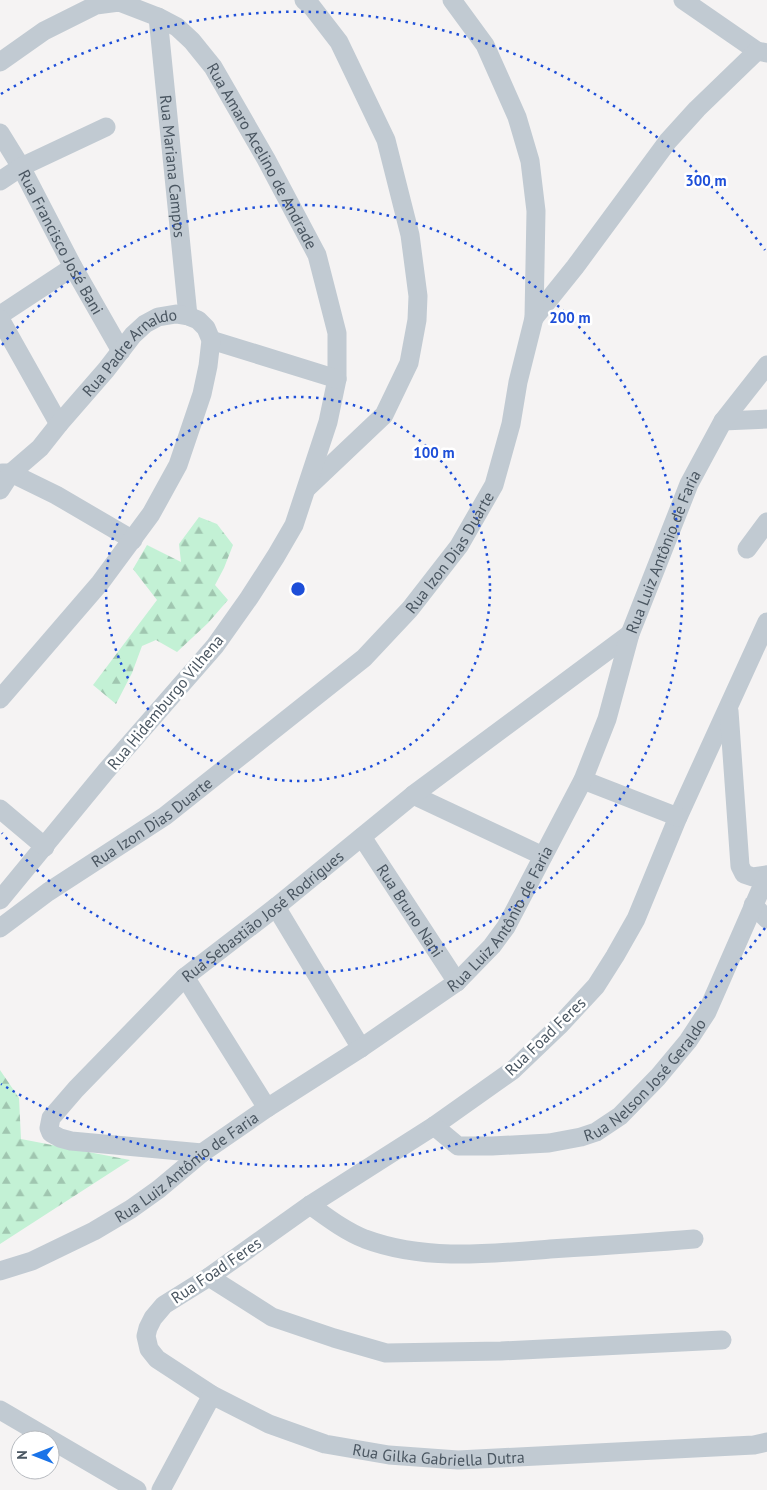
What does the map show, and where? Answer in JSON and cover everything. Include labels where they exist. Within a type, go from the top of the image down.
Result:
[{"type":"street","points":[[304,0],[312,7],[339,42],[386,140],[410,235],[418,296],[417,320],[409,363],[384,415],[307,488]]},
{"type":"street","name":"Rua Izon Dias Duarte","points":[[0,928],[48,892],[165,816],[364,658],[410,609],[459,546],[494,485],[512,424],[518,382],[534,318],[536,211],[530,160],[517,117],[485,45],[452,0]]},
{"type":"street","points":[[534,318],[575,267],[668,141],[697,109],[762,52],[683,0]]},
{"type":"street","name":"Rua Amaro Acelino de Andrade","points":[[0,62],[44,31],[96,5],[119,2],[158,17],[177,27],[192,41],[213,68],[266,158],[317,255],[337,333],[337,379],[328,422],[307,488]]},
{"type":"street","name":"Rua Mariana Campos","points":[[158,17],[188,316]]},
{"type":"street","points":[[0,181],[21,167],[106,127]]},
{"type":"street","name":"Rua Francisco José Bani","points":[[0,133],[21,167],[73,266],[121,351]]},
{"type":"street","points":[[59,424],[0,317],[73,266]]},
{"type":"street","name":"Rua Padre Arnaldo","points":[[0,490],[6,473],[40,448],[145,324],[166,315],[188,316],[198,320],[206,328],[211,340]]},
{"type":"street","points":[[0,699],[100,583],[134,540],[151,514],[178,465],[202,394],[211,340],[337,379]]},
{"type":"street","name":"Rua Luiz Antônio de Faria","points":[[0,1271],[32,1261],[94,1231],[131,1209],[159,1189],[202,1153],[457,982],[492,946],[506,927],[583,780],[607,719],[630,634],[689,484],[723,421],[767,365]]},
{"type":"street","points":[[723,421],[767,418]]},
{"type":"street","points":[[6,473],[56,495],[134,540]]},
{"type":"street","name":"Rua Hidemburgo Vilhena","points":[[0,900],[112,764],[215,646],[249,598],[294,524],[307,488]]},
{"type":"street","points":[[747,549],[767,522]]},
{"type":"street","name":"Rua Foad Feres","points":[[146,1336],[153,1318],[164,1305],[209,1277],[310,1205],[434,1126],[512,1070],[559,1026],[596,986],[636,919],[678,817],[767,622]]},
{"type":"street","name":"Rua Sebastião José Rodrigues","points":[[202,1153],[71,1141],[60,1138],[51,1132],[49,1128],[51,1118],[76,1089],[185,977],[276,908],[413,796],[630,634]]},
{"type":"street","points":[[729,708],[740,866],[744,874],[753,877],[767,875]]},
{"type":"street","points":[[583,780],[678,817]]},
{"type":"street","points":[[413,796],[543,856]]},
{"type":"street","points":[[0,809],[45,847]]},
{"type":"street","name":"Rua Bruno Nani","points":[[362,837],[457,982]]},
{"type":"street","name":"Rua Nelson José Geraldo","points":[[434,1126],[458,1146],[549,1143],[582,1137],[596,1132],[620,1116],[658,1077],[688,1042],[707,1012],[767,875]]},
{"type":"street","points":[[753,905],[767,919]]},
{"type":"street","points":[[276,908],[360,1048]]},
{"type":"street","points":[[185,977],[267,1108]]},
{"type":"street","points":[[310,1205],[345,1229],[365,1239],[388,1246],[437,1254],[480,1254],[694,1239]]},
{"type":"street","points":[[209,1277],[272,1317],[334,1338],[386,1352],[501,1351],[722,1340]]},
{"type":"street","name":"Rua Gilka Gabriella Dutra","points":[[146,1336],[149,1349],[157,1359],[212,1395],[269,1424],[325,1444],[389,1455],[458,1460],[754,1445],[767,1442]]},
{"type":"street","points":[[161,1490],[212,1395]]},
{"type":"street","points":[[0,1410],[132,1489]]},
{"type":"green space","points":[[199,517],[217,524],[233,545],[215,585],[228,600],[208,623],[177,652],[156,640],[142,646],[132,673],[116,704],[93,685],[157,600],[133,569],[147,545],[181,562],[179,544]]},
{"type":"green space","points":[[0,1070],[19,1098],[21,1139],[130,1160],[0,1244]]}]
